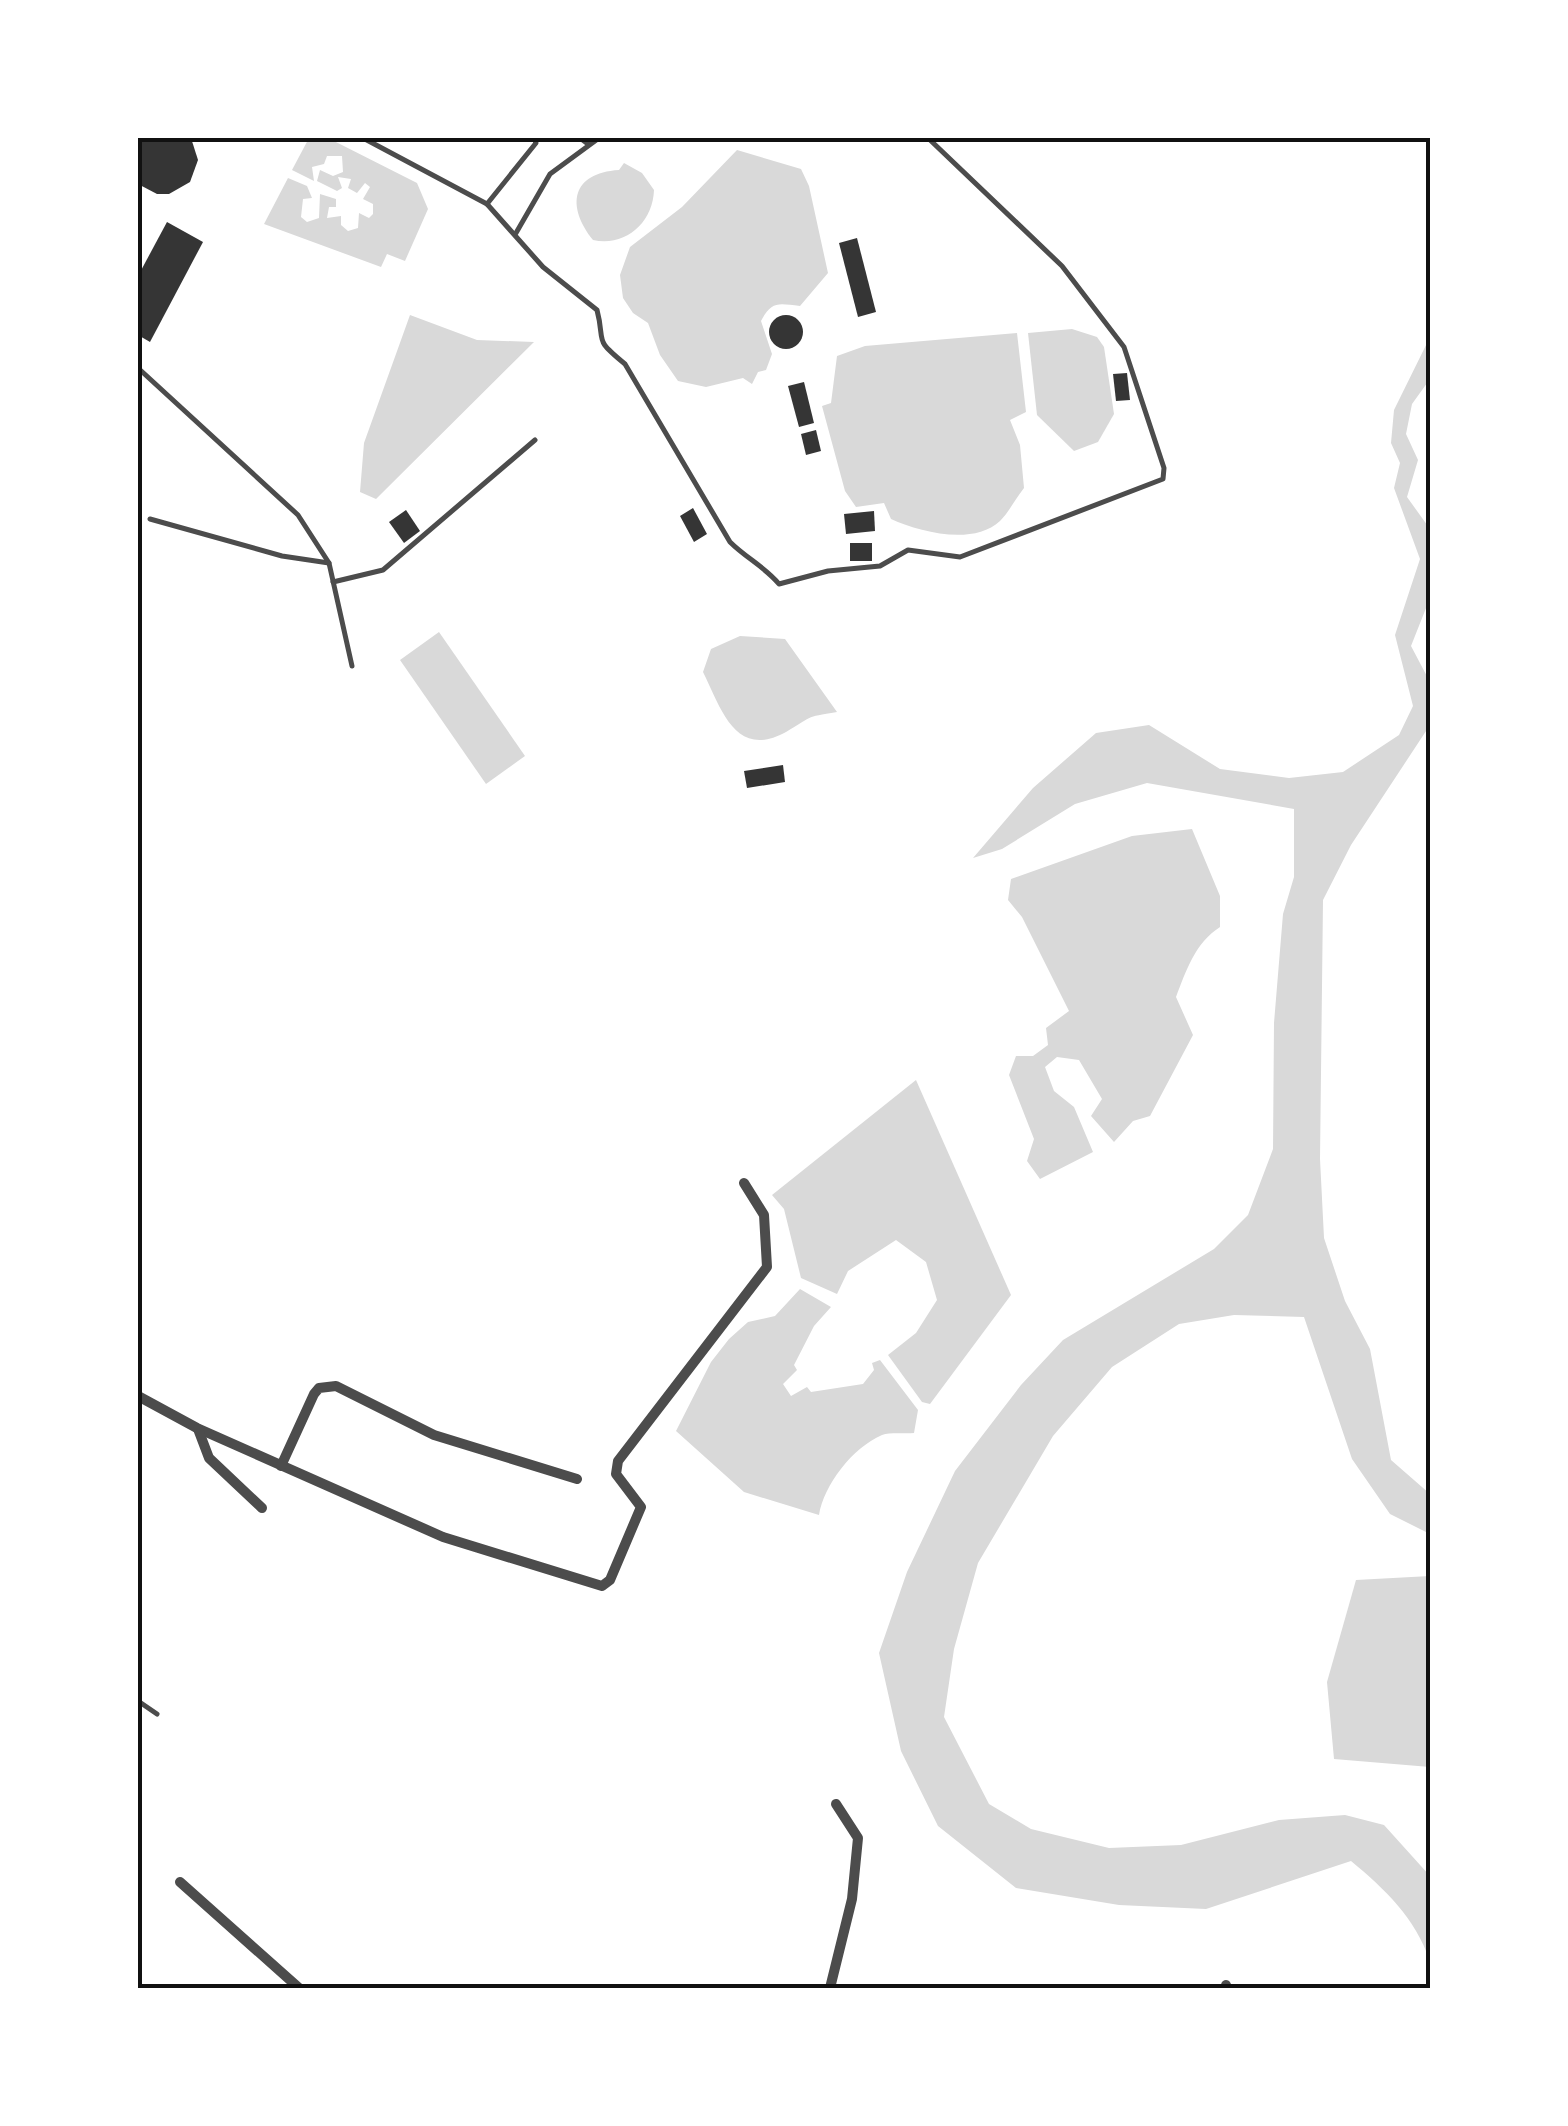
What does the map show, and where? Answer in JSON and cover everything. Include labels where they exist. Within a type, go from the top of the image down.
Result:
[{"type":"street","points":[[138,1396],[197,1428],[444,1537],[578,1582],[606,1584],[640,1507],[616,1474],[618,1460],[768,1267],[764,1215],[744,1183]]},
{"type":"street","points":[[280,1466],[314,1394],[320,1388],[336,1386],[434,1435],[578,1479]]},
{"type":"street","points":[[197,1428],[209,1458],[262,1508]]},
{"type":"street","points":[[830,1988],[852,1899],[858,1838],[836,1804]]},
{"type":"street","points":[[180,1882],[299,1988]]},
{"type":"lane","points":[[363,138],[487,204],[544,267],[597,310],[597,336],[625,364],[730,542],[747,559],[766,568],[780,584],[828,570],[880,566],[908,550],[960,557],[1160,483],[1164,468],[1124,346],[1062,266],[928,138]]},
{"type":"lane","points":[[487,204],[536,144],[534,138]]},
{"type":"lane","points":[[580,138],[588,144]]},
{"type":"lane","points":[[516,233],[550,174],[600,138]]},
{"type":"lane","points":[[138,368],[298,516],[329,563],[352,666]]},
{"type":"lane","points":[[333,582],[348,575],[369,577],[383,570],[535,440]]},
{"type":"lane","points":[[150,520],[282,556],[329,563]]},
{"type":"lane","points":[[138,1702],[157,1714]]},
{"type":"shaded area","points":[[309,138],[328,138],[417,183],[428,209],[405,261],[387,254],[381,267],[264,224],[288,178],[307,186],[312,198],[303,199],[301,217],[307,222],[319,218],[320,194],[336,199],[336,207],[329,207],[327,218],[341,216],[341,225],[348,231],[358,228],[359,213],[369,218],[373,214],[373,204],[363,199],[370,187],[365,183],[357,193],[348,188],[351,179],[338,177],[342,188],[337,191],[317,181],[320,170],[333,176],[343,172],[342,156],[327,156],[324,164],[312,167],[314,181],[292,170]]},
{"type":"shaded area","points":[[737,150],[801,169],[809,186],[828,273],[800,306],[777,305],[765,314],[761,321],[772,354],[766,370],[758,372],[752,384],[743,378],[706,387],[678,381],[660,355],[648,323],[633,313],[623,298],[620,275],[630,247],[682,207]]},
{"type":"shaded area","points":[[624,163],[642,173],[654,190],[649,213],[626,236],[593,240],[579,215],[578,193],[591,177],[619,170]]},
{"type":"shaded area","points":[[410,315],[477,340],[534,342],[376,499],[360,492],[364,443]]},
{"type":"shaded area","points":[[1072,329],[1097,337],[1104,347],[1114,414],[1098,442],[1074,451],[1037,415],[1028,333]]},
{"type":"shaded area","points":[[1017,333],[1026,412],[1010,420],[1020,445],[1024,488],[1000,521],[976,533],[946,534],[891,519],[884,503],[856,507],[845,491],[822,406],[831,403],[837,356],[865,346]]},
{"type":"shaded area","points":[[1430,337],[1430,379],[1412,404],[1406,434],[1418,460],[1407,497],[1430,529],[1430,598],[1411,646],[1430,682],[1430,725],[1351,845],[1323,900],[1320,1159],[1324,1238],[1345,1301],[1370,1349],[1391,1460],[1430,1494],[1430,1534],[1390,1514],[1352,1459],[1304,1317],[1234,1315],[1179,1324],[1112,1367],[1053,1436],[978,1563],[954,1649],[944,1717],[989,1804],[1031,1829],[1109,1848],[1181,1845],[1279,1820],[1345,1815],[1384,1825],[1430,1876],[1430,1961],[1398,1906],[1351,1861],[1206,1909],[1119,1905],[1016,1888],[938,1826],[901,1751],[879,1653],[907,1572],[955,1471],[1021,1385],[1063,1340],[1214,1249],[1248,1215],[1273,1149],[1274,1023],[1283,914],[1294,877],[1294,809],[1147,783],[1075,804],[1002,849],[973,858],[1033,788],[1096,733],[1149,725],[1220,769],[1289,778],[1343,772],[1399,735],[1413,706],[1395,635],[1420,559],[1394,488],[1400,463],[1391,443],[1394,410]]},
{"type":"shaded area","points":[[439,632],[525,756],[486,784],[400,660]]},
{"type":"shaded area","points":[[740,636],[785,639],[837,712],[809,718],[769,739],[754,740],[742,735],[724,714],[703,672],[711,649]]},
{"type":"shaded area","points":[[1192,829],[1220,896],[1220,927],[1198,949],[1176,997],[1193,1035],[1150,1116],[1133,1121],[1114,1142],[1091,1116],[1102,1099],[1079,1060],[1057,1057],[1045,1067],[1054,1091],[1074,1107],[1093,1152],[1040,1179],[1027,1161],[1034,1139],[1009,1075],[1016,1056],[1033,1056],[1048,1045],[1046,1028],[1069,1011],[1022,917],[1008,900],[1011,879],[1132,836]]},
{"type":"shaded area","points":[[916,1080],[1011,1295],[930,1404],[922,1402],[888,1355],[916,1333],[937,1300],[926,1262],[896,1240],[848,1271],[837,1294],[801,1278],[784,1209],[772,1195]]},
{"type":"shaded area","points":[[800,1289],[831,1307],[814,1326],[794,1365],[797,1370],[783,1384],[791,1396],[807,1387],[811,1392],[863,1384],[874,1370],[872,1363],[880,1360],[918,1410],[914,1433],[882,1435],[850,1458],[827,1492],[819,1515],[744,1492],[676,1431],[711,1362],[729,1339],[748,1322],[775,1316]]},
{"type":"shaded area","points":[[1430,1576],[1430,1767],[1334,1759],[1327,1682],[1356,1580]]},
{"type":"building","points":[[138,138],[191,138],[198,160],[190,182],[169,194],[157,194],[138,184]]},
{"type":"building","points":[[167,222],[203,242],[150,342],[138,335],[138,276]]},
{"type":"building","points":[[857,238],[876,312],[858,317],[839,243]]},
{"type":"building","points":[[786,315],[798,320],[803,332],[798,344],[786,349],[774,344],[769,332],[774,320]]},
{"type":"building","points":[[1127,373],[1130,400],[1116,401],[1113,374]]},
{"type":"building","points":[[804,382],[814,423],[799,427],[788,386]]},
{"type":"building","points":[[816,430],[821,451],[806,455],[801,434]]},
{"type":"building","points":[[693,508],[707,534],[694,542],[680,516]]},
{"type":"building","points":[[406,510],[420,531],[404,543],[389,522]]},
{"type":"building","points":[[874,511],[875,531],[846,534],[844,514]]},
{"type":"building","points":[[850,543],[872,543],[872,561],[850,561]]},
{"type":"building","points":[[783,765],[785,782],[747,788],[744,771]]}]
